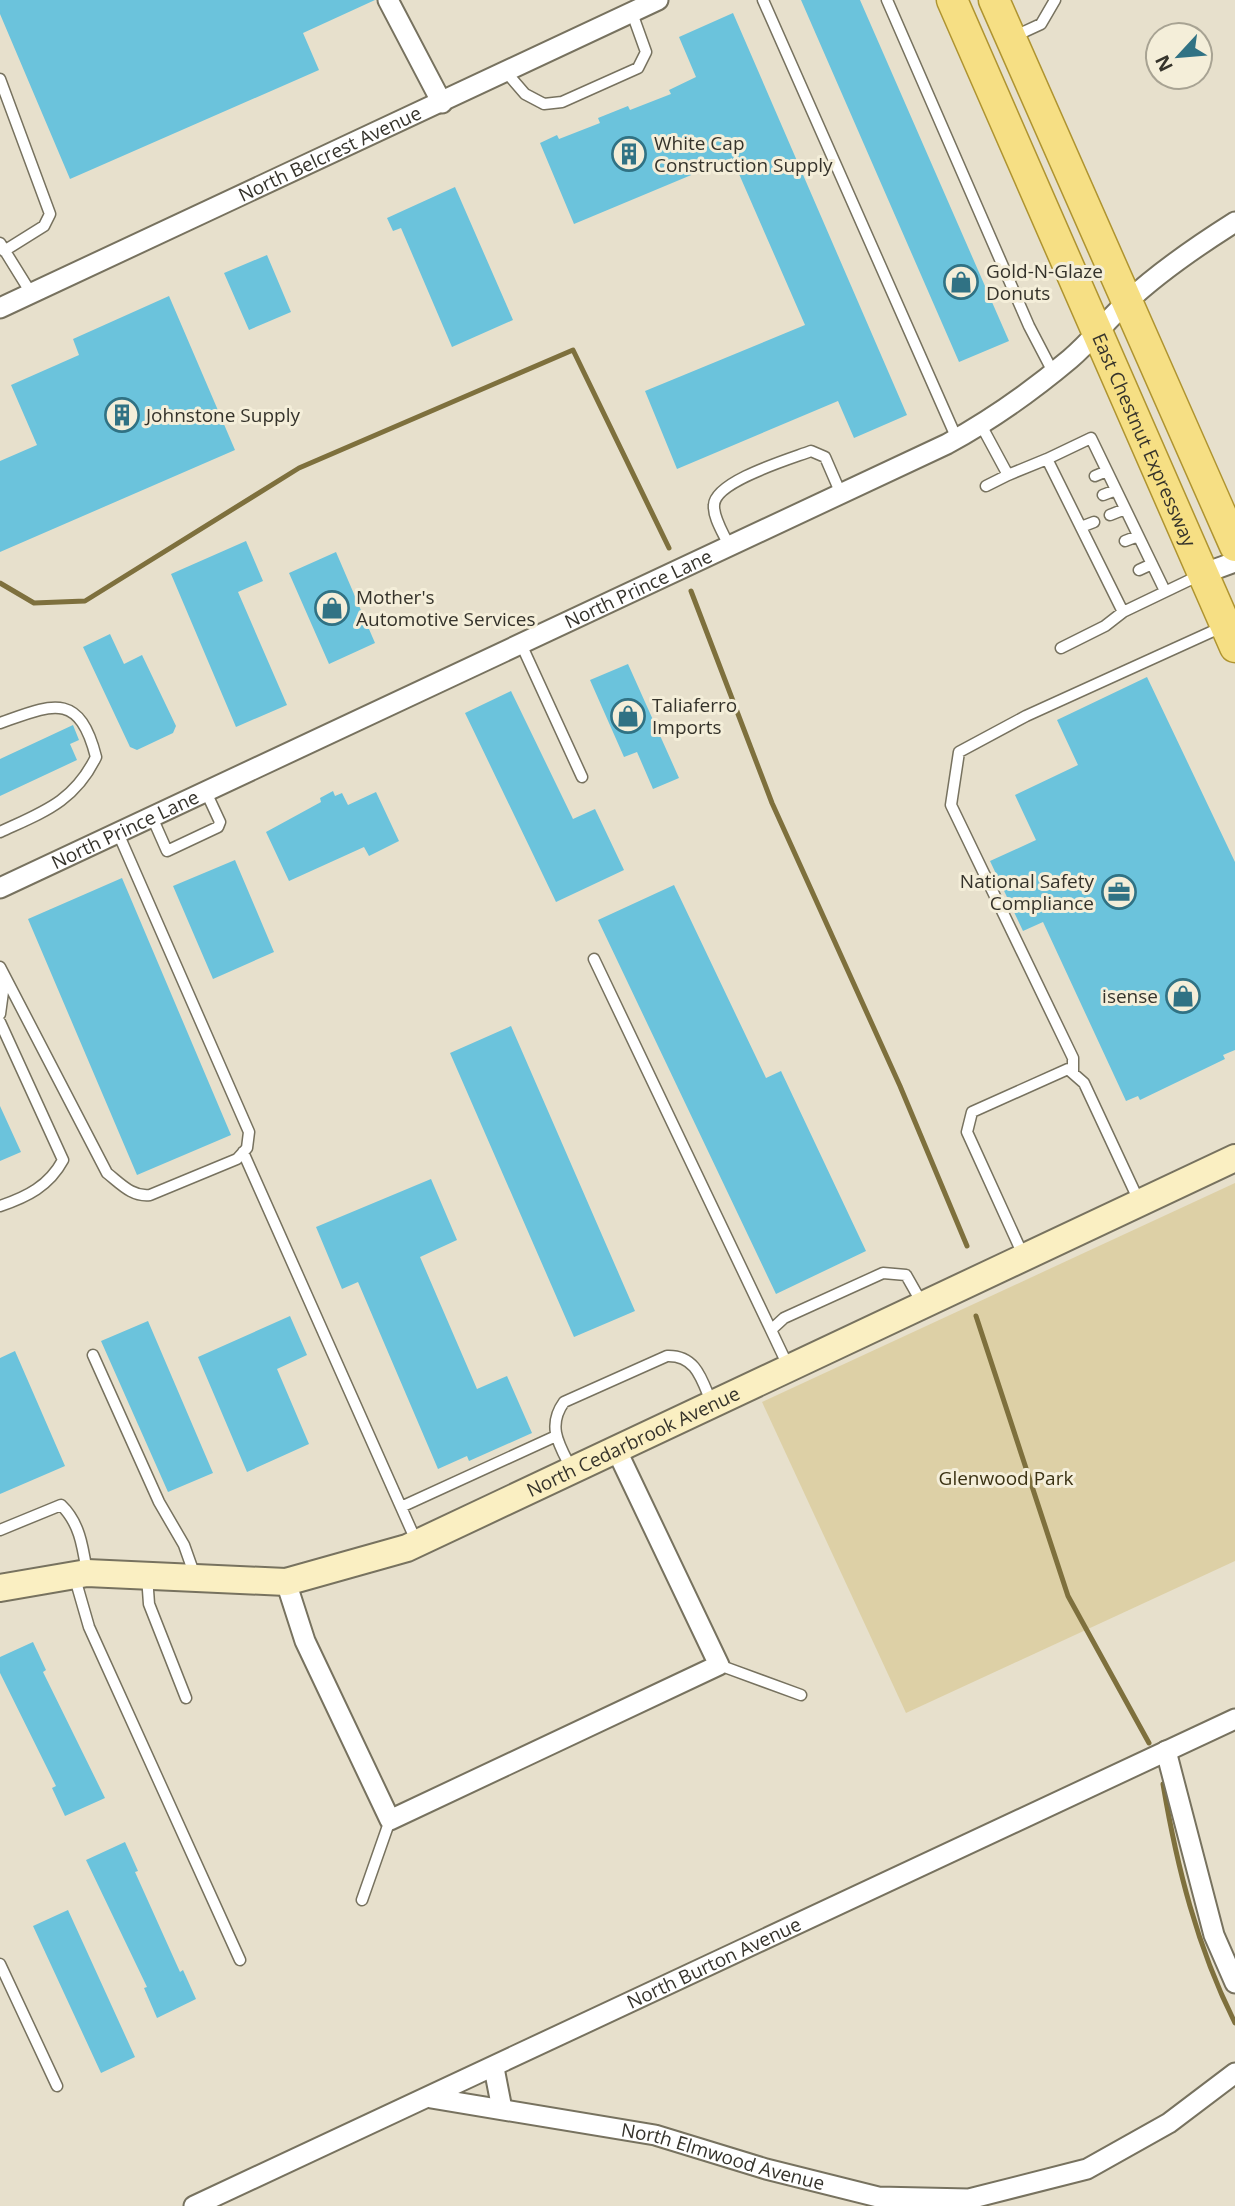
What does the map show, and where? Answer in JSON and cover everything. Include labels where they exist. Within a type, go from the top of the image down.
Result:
[{"type":"main road","name":"East Chestnut Expressway","points":[[952,0],[1230,636]]},
{"type":"main road","name":"East Chestnut Expressway","points":[[994,0],[1235,546]]},
{"type":"street","points":[[388,0],[442,103]]},
{"type":"street","name":"North Belcrest Avenue","points":[[0,308],[658,0]]},
{"type":"street","name":"North Prince Lane","points":[[0,888],[957,439],[981,425],[1054,372],[1126,302],[1198,245],[1235,222]]},
{"type":"street","points":[[1202,574],[1235,562]]},
{"type":"street","name":"North Cedarbrook Avenue","points":[[0,1588],[80,1574],[286,1582],[371,1560],[417,1544],[1235,1158]]},
{"type":"street","points":[[286,1582],[305,1641],[390,1820],[719,1665],[616,1449]]},
{"type":"street","name":"North Burton Avenue","points":[[194,2206],[431,2098],[1235,1719]]},
{"type":"street","points":[[1166,1751],[1214,1935],[1235,1983]]},
{"type":"street","points":[[494,2068],[502,2109]]},
{"type":"street","name":"North Elmwood Avenue","points":[[431,2098],[655,2135],[766,2169],[878,2197],[968,2199],[1087,2169],[1169,2123],[1235,2073]]},
{"type":"lane","points":[[763,0],[957,439]]},
{"type":"lane","points":[[887,0],[1024,314],[1054,372]]},
{"type":"lane","points":[[1011,38],[1041,24],[1055,0]]},
{"type":"lane","points":[[506,72],[525,94],[544,104],[562,102],[638,68],[646,52],[632,13]]},
{"type":"lane","points":[[0,79],[50,215],[44,226],[2,247],[31,293]]},
{"type":"lane","points":[[981,425],[1008,475]]},
{"type":"lane","points":[[986,486],[1091,438],[1165,591]]},
{"type":"lane","points":[[729,546],[714,512],[714,501],[726,485],[811,451],[825,457],[841,494]]},
{"type":"lane","points":[[1047,459],[1122,612]]},
{"type":"lane","points":[[1095,476],[1107,471]]},
{"type":"lane","points":[[1064,490],[1075,485]]},
{"type":"lane","points":[[1103,495],[1116,490]]},
{"type":"lane","points":[[1072,508],[1084,503]]},
{"type":"lane","points":[[1110,515],[1125,509]]},
{"type":"lane","points":[[1081,527],[1094,522]]},
{"type":"lane","points":[[1125,541],[1138,536]]},
{"type":"lane","points":[[1095,555],[1107,550]]},
{"type":"lane","points":[[1139,570],[1152,564]]},
{"type":"lane","points":[[1061,648],[1105,626],[1122,612],[1202,574]]},
{"type":"lane","points":[[1109,584],[1120,579]]},
{"type":"lane","points":[[1073,1073],[1073,1058],[951,805],[958,752],[1026,716],[1230,636]]},
{"type":"lane","points":[[521,644],[582,777]]},
{"type":"lane","points":[[0,723],[49,705],[63,707],[82,723],[92,740],[96,757],[86,777],[59,805],[0,832]]},
{"type":"lane","points":[[152,817],[167,851],[177,849],[218,827],[220,822],[206,792]]},
{"type":"lane","points":[[3,972],[107,1173],[124,1187],[138,1196],[150,1195],[237,1159],[243,1152],[249,1132],[118,833]]},
{"type":"lane","points":[[594,960],[789,1369]]},
{"type":"lane","points":[[0,1014],[3,972]]},
{"type":"lane","points":[[0,1023],[63,1160],[55,1175],[29,1196],[0,1206]]},
{"type":"lane","points":[[1024,1258],[967,1132],[972,1112],[1068,1069],[1084,1083],[1140,1203]]},
{"type":"lane","points":[[243,1152],[417,1544]]},
{"type":"lane","points":[[771,1330],[784,1318],[883,1273],[906,1275],[923,1305]]},
{"type":"lane","points":[[93,1355],[159,1502],[184,1545],[196,1580]]},
{"type":"lane","points":[[572,1470],[555,1436],[556,1413],[564,1402],[667,1356],[681,1355],[693,1363],[713,1404]]},
{"type":"lane","points":[[401,1507],[555,1436]]},
{"type":"lane","points":[[0,1530],[61,1506],[70,1513],[82,1540],[80,1574],[89,1627],[240,1960]]},
{"type":"lane","points":[[147,1575],[149,1604],[186,1698]]},
{"type":"lane","points":[[719,1665],[801,1695]]},
{"type":"lane","points":[[362,1900],[390,1820]]},
{"type":"lane","points":[[0,1964],[57,2086]]},
{"type":"green space","name":"Glenwood Park","points":[[1235,1183],[1235,1561],[906,1713],[762,1402]]},
{"type":"building","points":[[0,0],[375,0],[303,33],[319,70],[70,179],[0,14]]},
{"type":"building","points":[[801,0],[860,0],[1009,341],[959,362]]},
{"type":"building","points":[[733,13],[907,415],[854,438],[838,401],[677,469],[645,391],[805,325],[732,158],[574,224],[540,143],[557,135],[559,139],[600,123],[598,118],[628,106],[630,110],[671,94],[669,90],[696,77],[679,37]]},
{"type":"building","points":[[455,187],[513,320],[452,347],[401,228],[393,231],[387,218]]},
{"type":"building","points":[[267,255],[291,312],[249,330],[224,273]]},
{"type":"building","name":"Johnstone Supply","points":[[169,296],[235,450],[0,552],[0,461],[37,445],[11,385],[79,355],[73,339]]},
{"type":"building","points":[[246,541],[263,581],[238,592],[287,705],[236,727],[171,574]]},
{"type":"building","name":"Mother's Automotive Services","points":[[336,552],[375,643],[329,664],[289,573]]},
{"type":"building","points":[[110,634],[124,664],[142,655],[176,726],[173,733],[137,750],[130,747],[83,647]]},
{"type":"building","name":"Taliaferro Imports","points":[[628,664],[679,778],[653,789],[637,752],[624,757],[590,680]]},
{"type":"building","name":"National Safety Compliance","points":[[1147,677],[1235,862],[1235,1050],[1223,1055],[1225,1059],[1140,1100],[1138,1096],[1126,1101],[1043,922],[1023,931],[990,861],[1036,840],[1015,795],[1078,765],[1057,720]]},
{"type":"building","points":[[511,691],[573,819],[595,809],[624,870],[556,902],[465,713]]},
{"type":"building","points":[[73,725],[79,740],[70,744],[77,760],[0,796],[0,759]]},
{"type":"building","points":[[333,791],[335,796],[342,793],[348,805],[376,792],[399,841],[369,856],[364,847],[289,881],[266,832],[321,802],[320,798]]},
{"type":"building","points":[[235,860],[274,952],[213,979],[173,886]]},
{"type":"building","points":[[122,878],[231,1135],[137,1175],[28,919]]},
{"type":"building","points":[[674,885],[766,1078],[781,1071],[866,1251],[776,1294],[598,920]]},
{"type":"building","points":[[511,1026],[635,1311],[574,1337],[450,1053]]},
{"type":"building","points":[[0,1106],[21,1152],[0,1161]]},
{"type":"building","points":[[431,1179],[457,1240],[420,1257],[477,1389],[507,1376],[532,1433],[469,1461],[467,1456],[438,1469],[358,1282],[342,1289],[316,1227]]},
{"type":"building","points":[[290,1316],[307,1355],[277,1369],[309,1444],[247,1472],[198,1357]]},
{"type":"building","points":[[148,1321],[213,1473],[168,1492],[101,1341]]},
{"type":"building","points":[[15,1351],[65,1466],[0,1494],[0,1358]]},
{"type":"building","points":[[33,1642],[46,1670],[43,1672],[105,1798],[65,1816],[52,1788],[56,1786],[0,1673],[0,1657]]},
{"type":"building","points":[[125,1842],[138,1871],[135,1872],[180,1972],[183,1970],[196,1999],[157,2018],[144,1988],[147,1987],[86,1860]]},
{"type":"building","points":[[68,1910],[135,2057],[101,2073],[33,1926]]},
{"type":"waterway","points":[[0,583],[34,603],[85,601],[299,468],[573,350],[669,548]]},
{"type":"waterway","points":[[691,591],[772,803],[900,1086],[967,1246]]},
{"type":"waterway","points":[[976,1316],[1068,1596],[1149,1743]]},
{"type":"waterway","points":[[1163,1784],[1175,1846],[1199,1936],[1235,2023]]},
{"type":"place","name":"White Cap Construction Supply","points":[[629,154]]},
{"type":"place","name":"Gold-N-Glaze Donuts","points":[[961,282]]},
{"type":"place","name":"Johnstone Supply","points":[[122,415]]},
{"type":"place","name":"Mother's Automotive Services","points":[[332,608]]},
{"type":"place","name":"Taliaferro Imports","points":[[628,716]]},
{"type":"place","name":"National Safety Compliance","points":[[1119,892]]},
{"type":"place","name":"isense","points":[[1183,996]]}]
